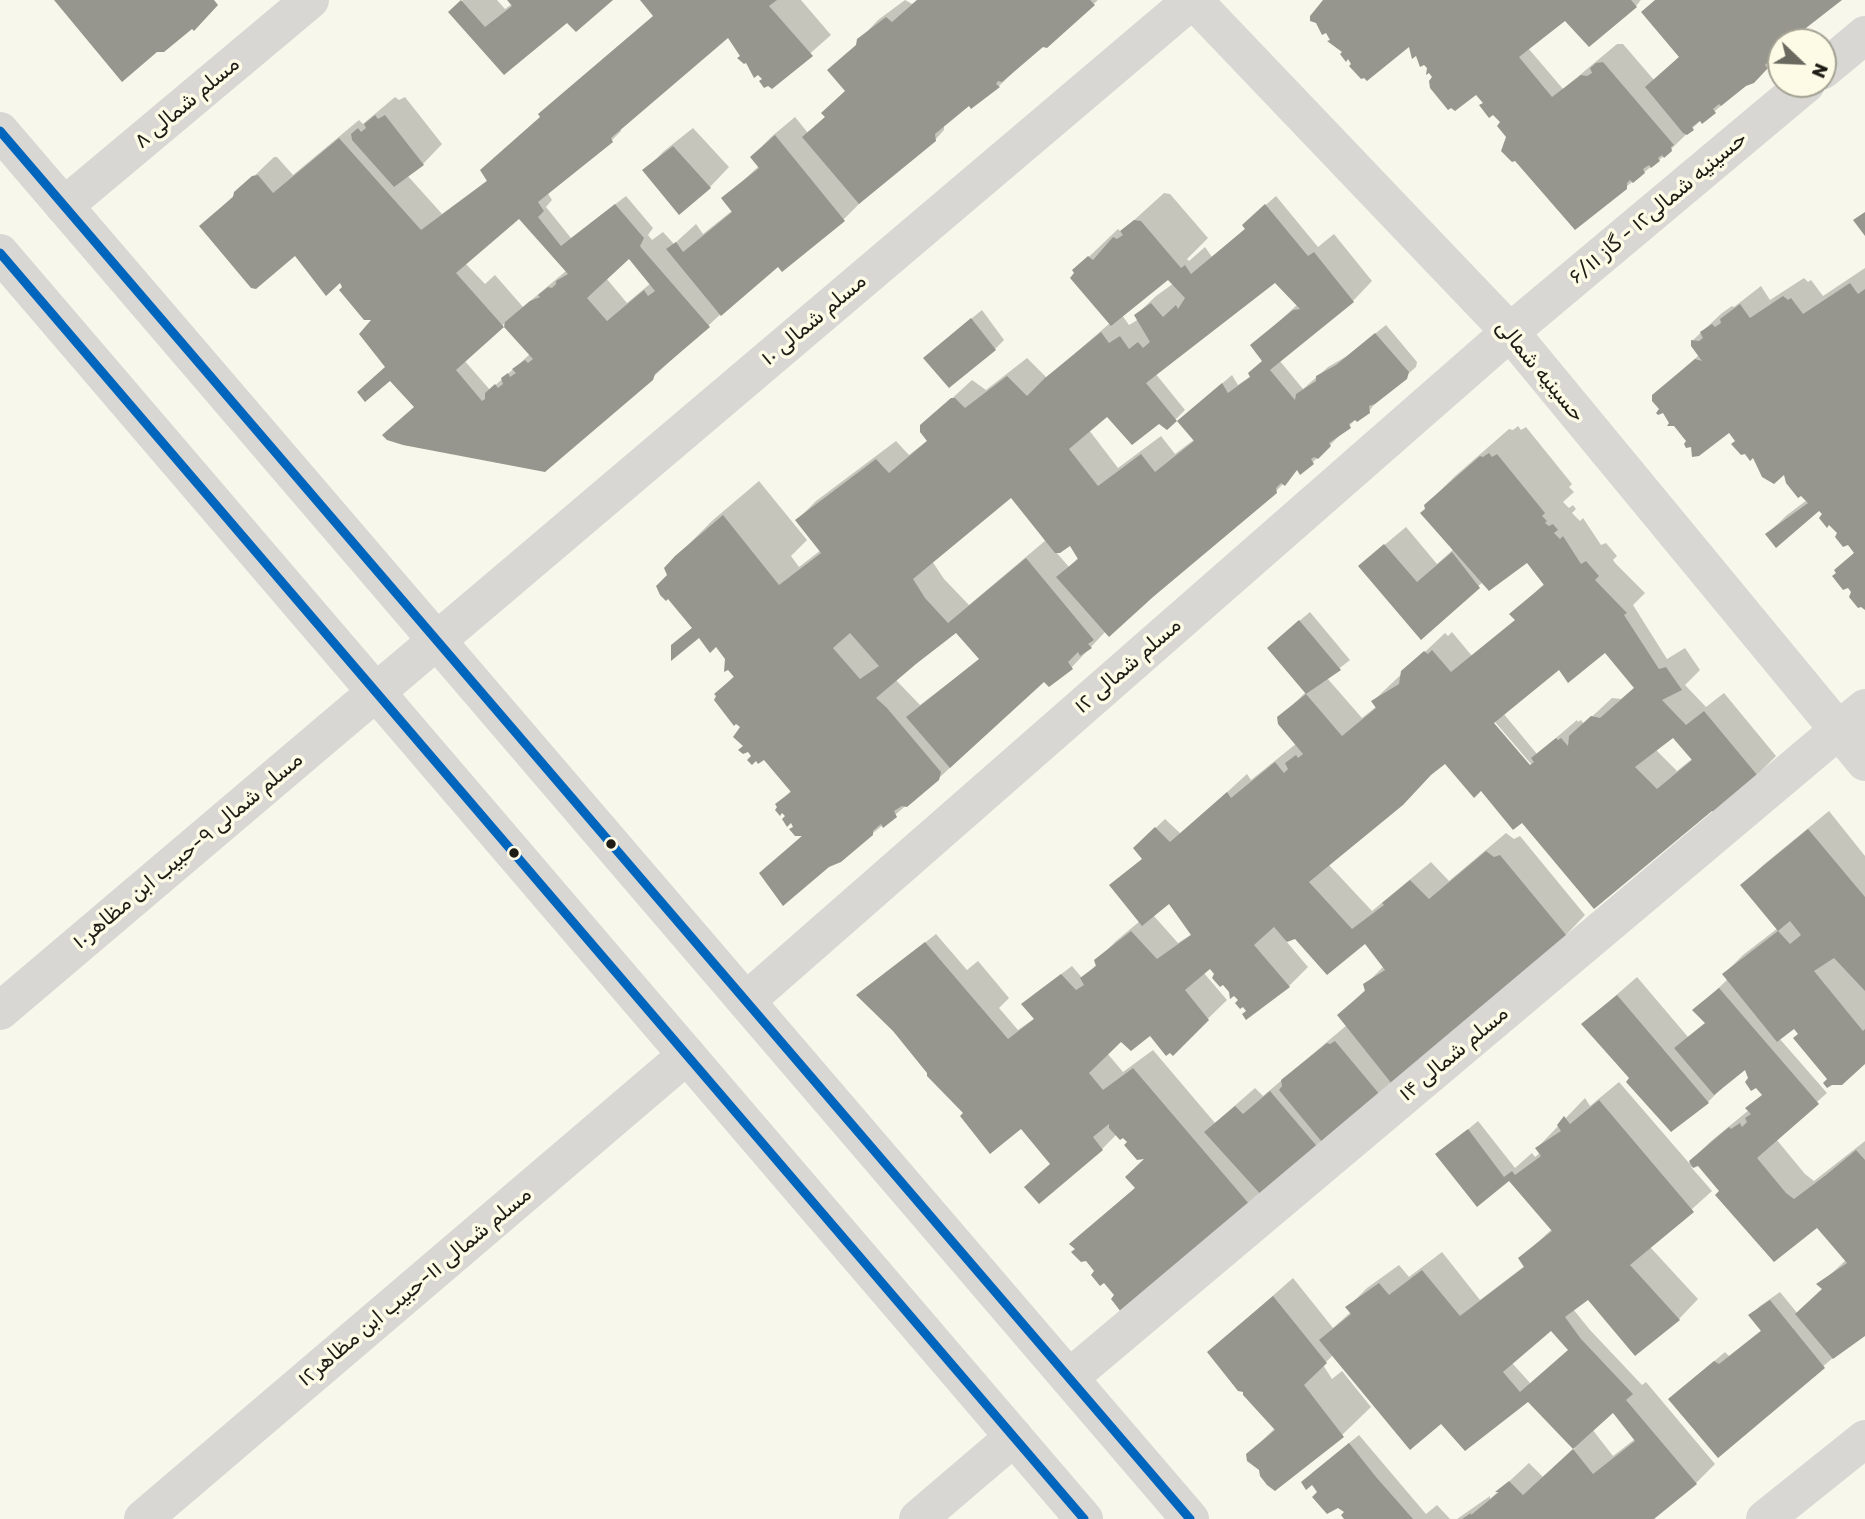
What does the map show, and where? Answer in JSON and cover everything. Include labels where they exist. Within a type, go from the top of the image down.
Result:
[{"type":"street","name":"مسلم شمالی ۸","points":[[64,205],[310,0]]},
{"type":"street","name":"حسینیه شمالی","points":[[1192,0],[1510,332],[1852,719],[1865,762]]},
{"type":"street","name":"مسلم شمالی ۱۰","points":[[376,691],[1192,0]]},
{"type":"street","points":[[1837,58],[1865,35]]},
{"type":"street","name":"حسینیه شمالی۱۲ - گاز ۶/۱۱","points":[[1510,332],[1789,98]]},
{"type":"street","points":[[0,131],[1190,1519]]},
{"type":"street","points":[[2,258],[1084,1519]]},
{"type":"street","name":"مسلم شمالی ۱۲","points":[[746,1001],[1510,332]]},
{"type":"street","name":"مسلم شمالی ۹-حبیب ابن مظاهر۱۰","points":[[0,1011],[376,691]]},
{"type":"street","name":"مسلم شمالی ۱۴","points":[[1069,1378],[1852,719]]},
{"type":"street","name":"مسلم شمالی ۱۱-حبیب ابن مظاهر۱۲","points":[[143,1519],[687,1055]]},
{"type":"street","points":[[918,1519],[1014,1437]]},
{"type":"street","points":[[1765,1519],[1865,1439]]},
{"type":"building","points":[[54,0],[214,0],[218,5],[194,31],[192,29],[164,52],[157,52],[122,82]]},
{"type":"building","points":[[461,0],[485,27],[512,6],[507,0],[613,0],[576,32],[567,23],[504,75],[448,12]]},
{"type":"building","points":[[640,0],[777,0],[769,6],[813,56],[772,89],[768,86],[764,88],[759,81],[762,79],[758,75],[754,78],[746,63],[737,58],[740,56],[728,38],[611,138],[613,142],[538,202],[544,211],[538,217],[561,246],[615,204],[644,238],[640,246],[643,250],[710,327],[655,374],[653,380],[545,472],[387,440],[382,435],[414,407],[390,381],[365,402],[357,392],[385,367],[359,334],[371,320],[364,320],[339,290],[342,287],[340,283],[326,296],[295,256],[256,289],[251,288],[199,226],[233,197],[234,192],[252,176],[258,175],[273,193],[339,138],[421,230],[487,181],[480,170],[540,117],[538,114],[653,16]],"holes":[[[519,219],[568,274],[556,281],[552,288],[548,287],[538,295],[540,297],[530,301],[505,322],[504,327],[456,273]],[[629,259],[655,291],[648,296],[644,290],[607,321],[587,298]],[[504,327],[533,359],[528,363],[525,360],[512,369],[516,373],[510,377],[508,373],[501,378],[503,384],[498,388],[495,384],[485,393],[485,399],[482,401],[456,370]]]},
{"type":"building","points":[[917,0],[1090,0],[1095,5],[1047,48],[1043,47],[1002,82],[998,81],[996,84],[1000,87],[971,109],[969,106],[935,134],[936,141],[859,204],[802,137],[825,117],[821,113],[845,91],[827,70],[856,45],[857,39],[886,17],[892,22]]},
{"type":"building","points":[[1323,0],[1631,0],[1637,7],[1589,47],[1565,21],[1519,57],[1552,97],[1581,75],[1592,73],[1590,68],[1596,63],[1603,62],[1674,145],[1671,147],[1672,151],[1664,158],[1662,155],[1658,158],[1660,161],[1651,168],[1649,165],[1643,169],[1645,173],[1633,183],[1630,180],[1627,189],[1575,230],[1515,161],[1512,162],[1501,151],[1506,137],[1497,126],[1500,122],[1493,115],[1489,118],[1479,105],[1483,103],[1476,95],[1455,111],[1451,108],[1448,110],[1430,88],[1429,81],[1432,77],[1429,73],[1426,75],[1427,68],[1424,65],[1420,67],[1416,56],[1412,59],[1409,47],[1367,81],[1361,79],[1349,66],[1351,64],[1348,59],[1346,62],[1340,54],[1342,52],[1327,41],[1330,40],[1326,33],[1322,35],[1316,23],[1310,21],[1310,16]]},
{"type":"building","points":[[1655,0],[1842,0],[1806,28],[1767,28],[1767,69],[1754,83],[1746,86],[1721,106],[1719,104],[1713,109],[1716,113],[1702,124],[1700,121],[1692,127],[1694,130],[1687,135],[1645,87],[1679,57],[1641,12]]},
{"type":"building","points":[[375,115],[378,119],[385,115],[424,165],[394,187],[352,140],[351,134],[358,128],[361,132],[366,128],[364,124]]},
{"type":"building","points":[[775,135],[845,221],[782,272],[778,267],[721,316],[666,249],[676,242],[683,252],[732,212],[721,198],[759,168],[750,157]]},
{"type":"building","points":[[673,146],[711,188],[679,215],[642,170]]},
{"type":"building","points":[[1265,204],[1308,256],[1314,252],[1354,302],[1270,370],[1295,400],[1296,394],[1316,381],[1316,376],[1336,365],[1375,333],[1409,372],[1407,379],[1369,406],[1370,413],[1349,424],[1351,428],[1329,443],[1331,446],[1318,459],[1311,459],[1314,464],[1300,475],[1297,470],[1285,486],[1281,483],[1276,488],[1277,493],[1109,637],[1056,577],[1078,559],[1070,546],[1060,553],[1055,553],[1011,498],[913,579],[925,598],[948,623],[1026,558],[1094,640],[1088,644],[1092,648],[1080,656],[1078,652],[1068,662],[1073,669],[1049,687],[1044,682],[950,768],[906,717],[979,659],[956,633],[916,664],[876,698],[941,772],[939,780],[907,807],[902,806],[894,811],[897,817],[883,828],[881,824],[873,831],[873,835],[841,862],[829,867],[783,906],[759,873],[802,836],[795,836],[789,829],[793,827],[791,823],[787,827],[782,819],[785,816],[782,813],[780,816],[775,810],[775,804],[791,792],[764,760],[758,764],[756,761],[752,765],[747,760],[751,756],[748,752],[743,754],[738,750],[743,746],[733,737],[740,727],[736,724],[734,726],[714,700],[714,694],[734,677],[728,670],[724,672],[725,659],[716,647],[710,653],[699,638],[671,661],[671,645],[692,628],[668,599],[666,601],[660,595],[656,586],[667,575],[664,568],[723,515],[779,585],[821,553],[795,520],[876,459],[889,473],[927,441],[920,432],[920,425],[951,398],[955,398],[965,408],[1007,376],[1027,396],[1101,332],[1109,343],[1120,336],[1129,349],[1138,342],[1143,348],[1150,342],[1134,315],[1151,303],[1163,317],[1176,305],[1178,309],[1185,298],[1168,280],[1111,326],[1070,278],[1074,273],[1072,270],[1088,256],[1093,260],[1113,237],[1117,239],[1123,235],[1120,231],[1134,220],[1141,221],[1181,268],[1185,265],[1191,274],[1245,229],[1242,225]],"holes":[[[1275,283],[1300,309],[1293,310],[1250,345],[1262,361],[1248,373],[1250,377],[1228,393],[1222,383],[1177,421],[1146,383]],[[1107,417],[1132,445],[1159,424],[1167,430],[1177,421],[1194,441],[1155,472],[1141,454],[1098,486],[1069,449]],[[850,633],[879,666],[860,679],[833,648]]]},
{"type":"building","points":[[1865,212],[1865,236],[1853,220]]},
{"type":"building","points":[[1850,283],[1858,294],[1865,289],[1865,610],[1858,608],[1849,597],[1851,592],[1848,588],[1843,590],[1832,576],[1836,573],[1834,570],[1854,553],[1848,545],[1843,547],[1835,537],[1837,533],[1829,525],[1827,528],[1819,518],[1822,514],[1819,511],[1776,548],[1765,534],[1808,503],[1801,496],[1798,498],[1786,483],[1784,475],[1774,484],[1762,477],[1753,458],[1750,461],[1731,444],[1735,441],[1729,433],[1699,456],[1692,457],[1691,447],[1686,448],[1686,441],[1674,426],[1667,426],[1669,423],[1663,413],[1656,413],[1659,409],[1652,401],[1652,395],[1695,359],[1702,361],[1691,346],[1691,340],[1699,341],[1703,338],[1700,332],[1712,324],[1715,327],[1721,323],[1720,319],[1740,304],[1750,318],[1783,296],[1788,300],[1791,298],[1803,314]]},
{"type":"building","points":[[971,318],[996,350],[949,388],[923,358]]},
{"type":"building","points":[[1489,453],[1492,457],[1497,454],[1545,513],[1542,516],[1547,521],[1545,523],[1549,526],[1553,524],[1558,530],[1554,533],[1560,539],[1563,536],[1581,564],[1586,561],[1599,576],[1595,580],[1627,613],[1624,615],[1659,669],[1666,667],[1682,690],[1662,700],[1686,725],[1704,711],[1758,776],[1594,909],[1522,823],[1513,830],[1481,791],[1474,798],[1445,764],[1431,775],[1403,805],[1309,882],[1352,929],[1384,905],[1382,903],[1410,880],[1429,899],[1486,851],[1494,857],[1500,855],[1567,936],[1392,1084],[1337,1015],[1365,991],[1363,984],[1385,970],[1365,944],[1327,975],[1295,939],[1287,942],[1274,927],[1254,945],[1290,987],[1246,1020],[1242,1014],[1246,1011],[1243,1007],[1240,1009],[1235,1003],[1238,1000],[1234,996],[1230,999],[1229,992],[1223,985],[1220,987],[1212,978],[1214,974],[1210,969],[1185,990],[1209,1020],[1173,1056],[1170,1053],[1166,1056],[1150,1036],[1131,1051],[1121,1042],[1089,1073],[1103,1090],[1133,1068],[1250,1205],[1121,1312],[1111,1299],[1114,1295],[1104,1283],[1100,1286],[1091,1275],[1094,1271],[1086,1261],[1081,1262],[1071,1252],[1075,1249],[1069,1244],[1135,1188],[1125,1177],[1144,1159],[1137,1160],[1124,1145],[1127,1142],[1123,1138],[1120,1140],[1109,1128],[1109,1124],[1093,1137],[1103,1150],[1039,1204],[1024,1187],[1050,1164],[1021,1129],[990,1154],[960,1116],[963,1113],[927,1076],[893,1031],[856,995],[925,942],[1008,1039],[1034,1019],[1021,1004],[1061,974],[1076,990],[1084,985],[1080,978],[1096,966],[1094,960],[1131,931],[1157,959],[1191,935],[1169,904],[1142,926],[1109,885],[1142,859],[1133,848],[1155,827],[1170,842],[1227,792],[1231,798],[1275,762],[1284,773],[1288,769],[1285,763],[1296,755],[1298,758],[1303,754],[1278,724],[1277,717],[1306,694],[1342,736],[1376,708],[1371,701],[1399,684],[1401,671],[1424,651],[1428,654],[1432,650],[1451,672],[1515,620],[1509,614],[1544,585],[1527,563],[1489,591],[1420,513],[1425,509],[1424,505],[1480,456]],"holes":[[[1605,653],[1634,688],[1600,718],[1591,716],[1569,736],[1568,746],[1561,738],[1556,738],[1531,758],[1534,762],[1530,765],[1494,723],[1559,670],[1568,683]],[[1673,738],[1692,760],[1657,789],[1635,767]]]},
{"type":"building","points":[[1384,544],[1417,582],[1452,552],[1480,588],[1421,640],[1358,566]]},
{"type":"building","points":[[1299,620],[1341,670],[1306,694],[1267,648]]},
{"type":"building","points":[[1808,829],[1865,897],[1865,991],[1834,958],[1814,971],[1863,1031],[1865,1029],[1865,1064],[1842,1085],[1827,1088],[1823,1083],[1827,1079],[1793,1038],[1798,1034],[1794,1029],[1777,1042],[1722,974],[1778,931],[1740,885]],"holes":[[[1790,921],[1801,935],[1790,944],[1778,931]]]},
{"type":"building","points":[[1719,988],[1819,1104],[1757,1158],[1786,1193],[1794,1199],[1856,1150],[1865,1160],[1865,1336],[1833,1359],[1795,1314],[1822,1289],[1816,1284],[1847,1263],[1817,1228],[1774,1262],[1715,1195],[1719,1191],[1698,1166],[1693,1168],[1689,1161],[1729,1127],[1731,1129],[1740,1123],[1742,1127],[1747,1122],[1745,1118],[1751,1114],[1745,1108],[1762,1095],[1756,1088],[1751,1091],[1745,1082],[1748,1078],[1745,1070],[1714,1095],[1674,1048],[1705,1023],[1692,1010]]},
{"type":"building","points":[[1617,995],[1709,1103],[1671,1132],[1626,1082],[1629,1078],[1581,1024]]},
{"type":"building","points":[[1335,1041],[1381,1096],[1322,1142],[1279,1090],[1282,1086],[1281,1080],[1327,1043]]},
{"type":"building","points":[[1270,1091],[1321,1151],[1264,1198],[1204,1132],[1235,1106],[1243,1114]]},
{"type":"building","points":[[1599,1100],[1694,1212],[1630,1265],[1680,1320],[1635,1356],[1588,1300],[1565,1317],[1581,1339],[1633,1394],[1626,1400],[1697,1484],[1654,1519],[1462,1519],[1471,1515],[1509,1481],[1523,1495],[1573,1449],[1528,1402],[1465,1451],[1441,1424],[1410,1450],[1319,1340],[1351,1314],[1345,1307],[1379,1283],[1389,1295],[1422,1270],[1460,1316],[1524,1267],[1518,1258],[1552,1231],[1509,1181],[1477,1207],[1435,1154],[1468,1129],[1504,1177],[1512,1171],[1515,1175],[1541,1156],[1535,1148],[1561,1131],[1557,1125],[1564,1116],[1570,1124]],"holes":[[[1551,1331],[1568,1350],[1520,1392],[1503,1372]],[[1613,1413],[1635,1441],[1593,1474],[1573,1449]]]},
{"type":"building","points":[[1273,1296],[1327,1363],[1304,1385],[1344,1437],[1275,1491],[1260,1476],[1259,1470],[1247,1461],[1246,1454],[1275,1430],[1243,1392],[1238,1391],[1207,1352]]},
{"type":"building","points":[[1770,1300],[1825,1368],[1718,1458],[1668,1399],[1714,1361],[1719,1364],[1761,1331],[1748,1315]]},
{"type":"building","points":[[1349,1443],[1413,1519],[1344,1519],[1341,1515],[1344,1512],[1338,1508],[1327,1514],[1312,1497],[1317,1492],[1312,1485],[1306,1490],[1301,1482]]},
{"type":"transit line","points":[[0,131],[1190,1519]]},
{"type":"transit line","points":[[0,253],[1084,1519]]}]
